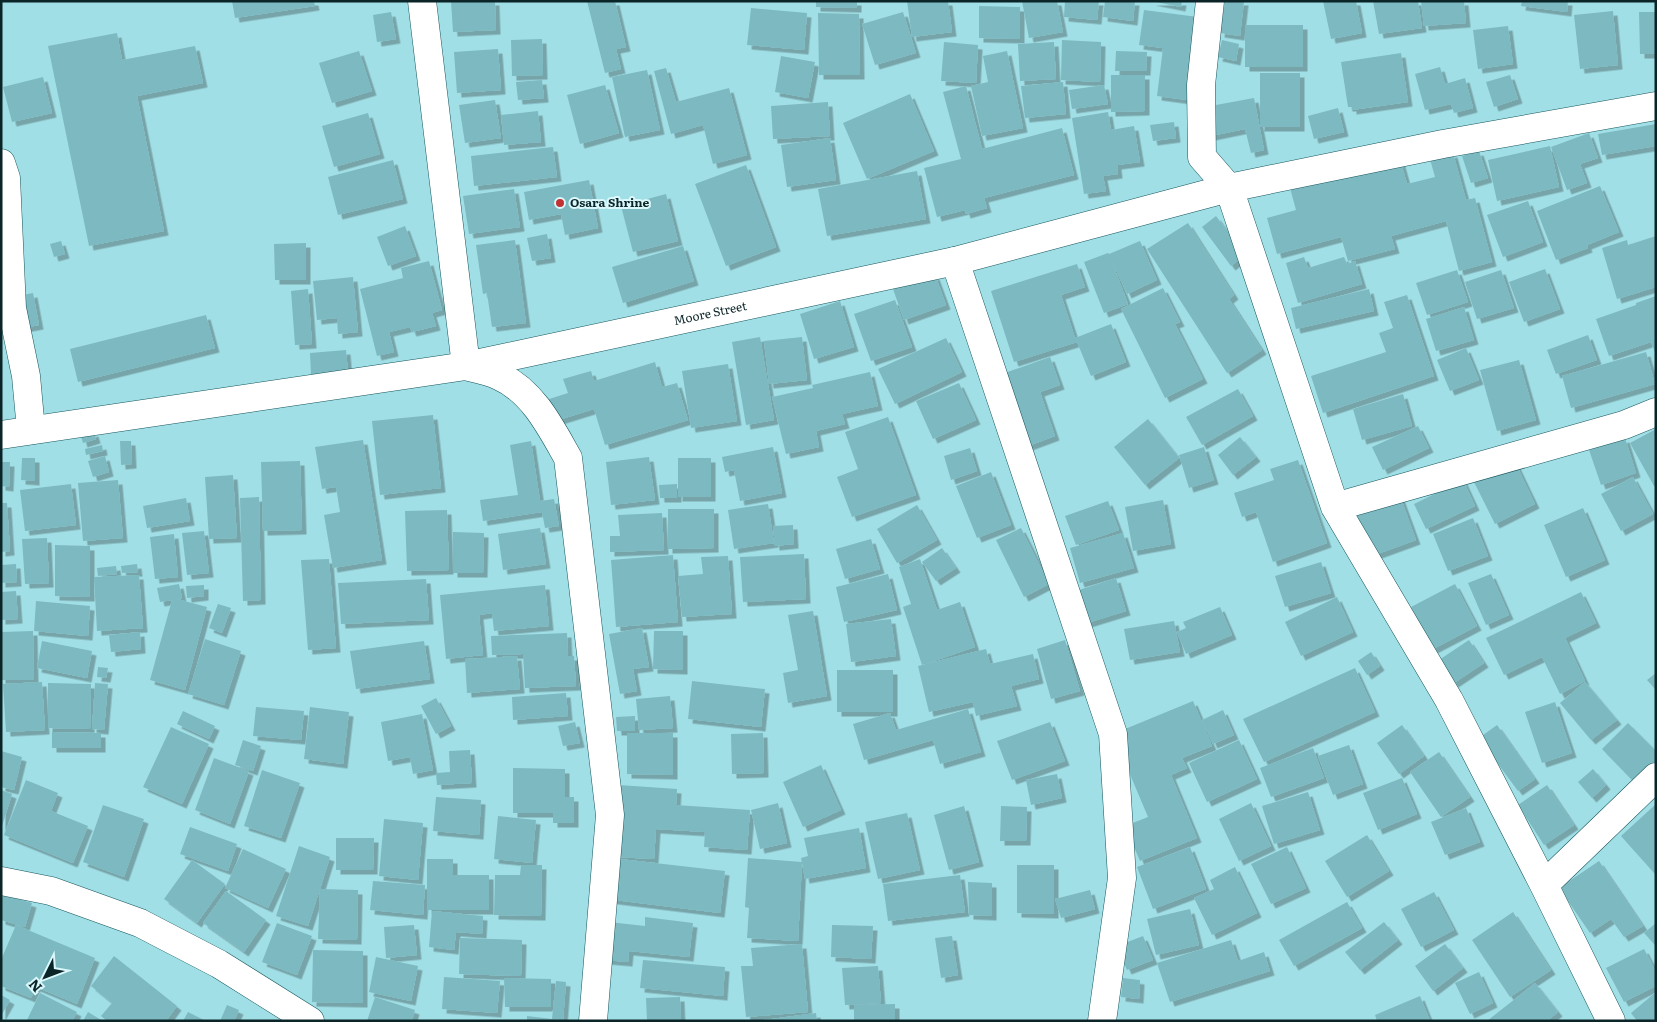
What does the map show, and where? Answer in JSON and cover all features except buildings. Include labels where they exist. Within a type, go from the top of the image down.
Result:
[{"type":"street","points":[[422,1],[466,366],[500,376],[524,394],[543,414],[568,458],[610,815],[593,1021]]},
{"type":"street","points":[[1210,1],[1201,85],[1202,157],[1229,188],[1335,507],[1448,700],[1544,885],[1611,1021]]},
{"type":"street","name":"Moore Street","points":[[1,435],[466,366],[955,261],[1229,188],[1443,144],[1656,106]]},
{"type":"street","points":[[1,163],[6,178],[12,308],[26,376],[31,430]]},
{"type":"street","points":[[955,261],[1113,734],[1122,878],[1102,1021]]},
{"type":"street","points":[[1335,507],[1624,425],[1656,412]]},
{"type":"street","points":[[1544,885],[1656,777]]},
{"type":"street","points":[[1,881],[51,891],[140,923],[219,964],[310,1021]]},
{"type":"place","name":"Osara Shrine","points":[[560,203]]}]
